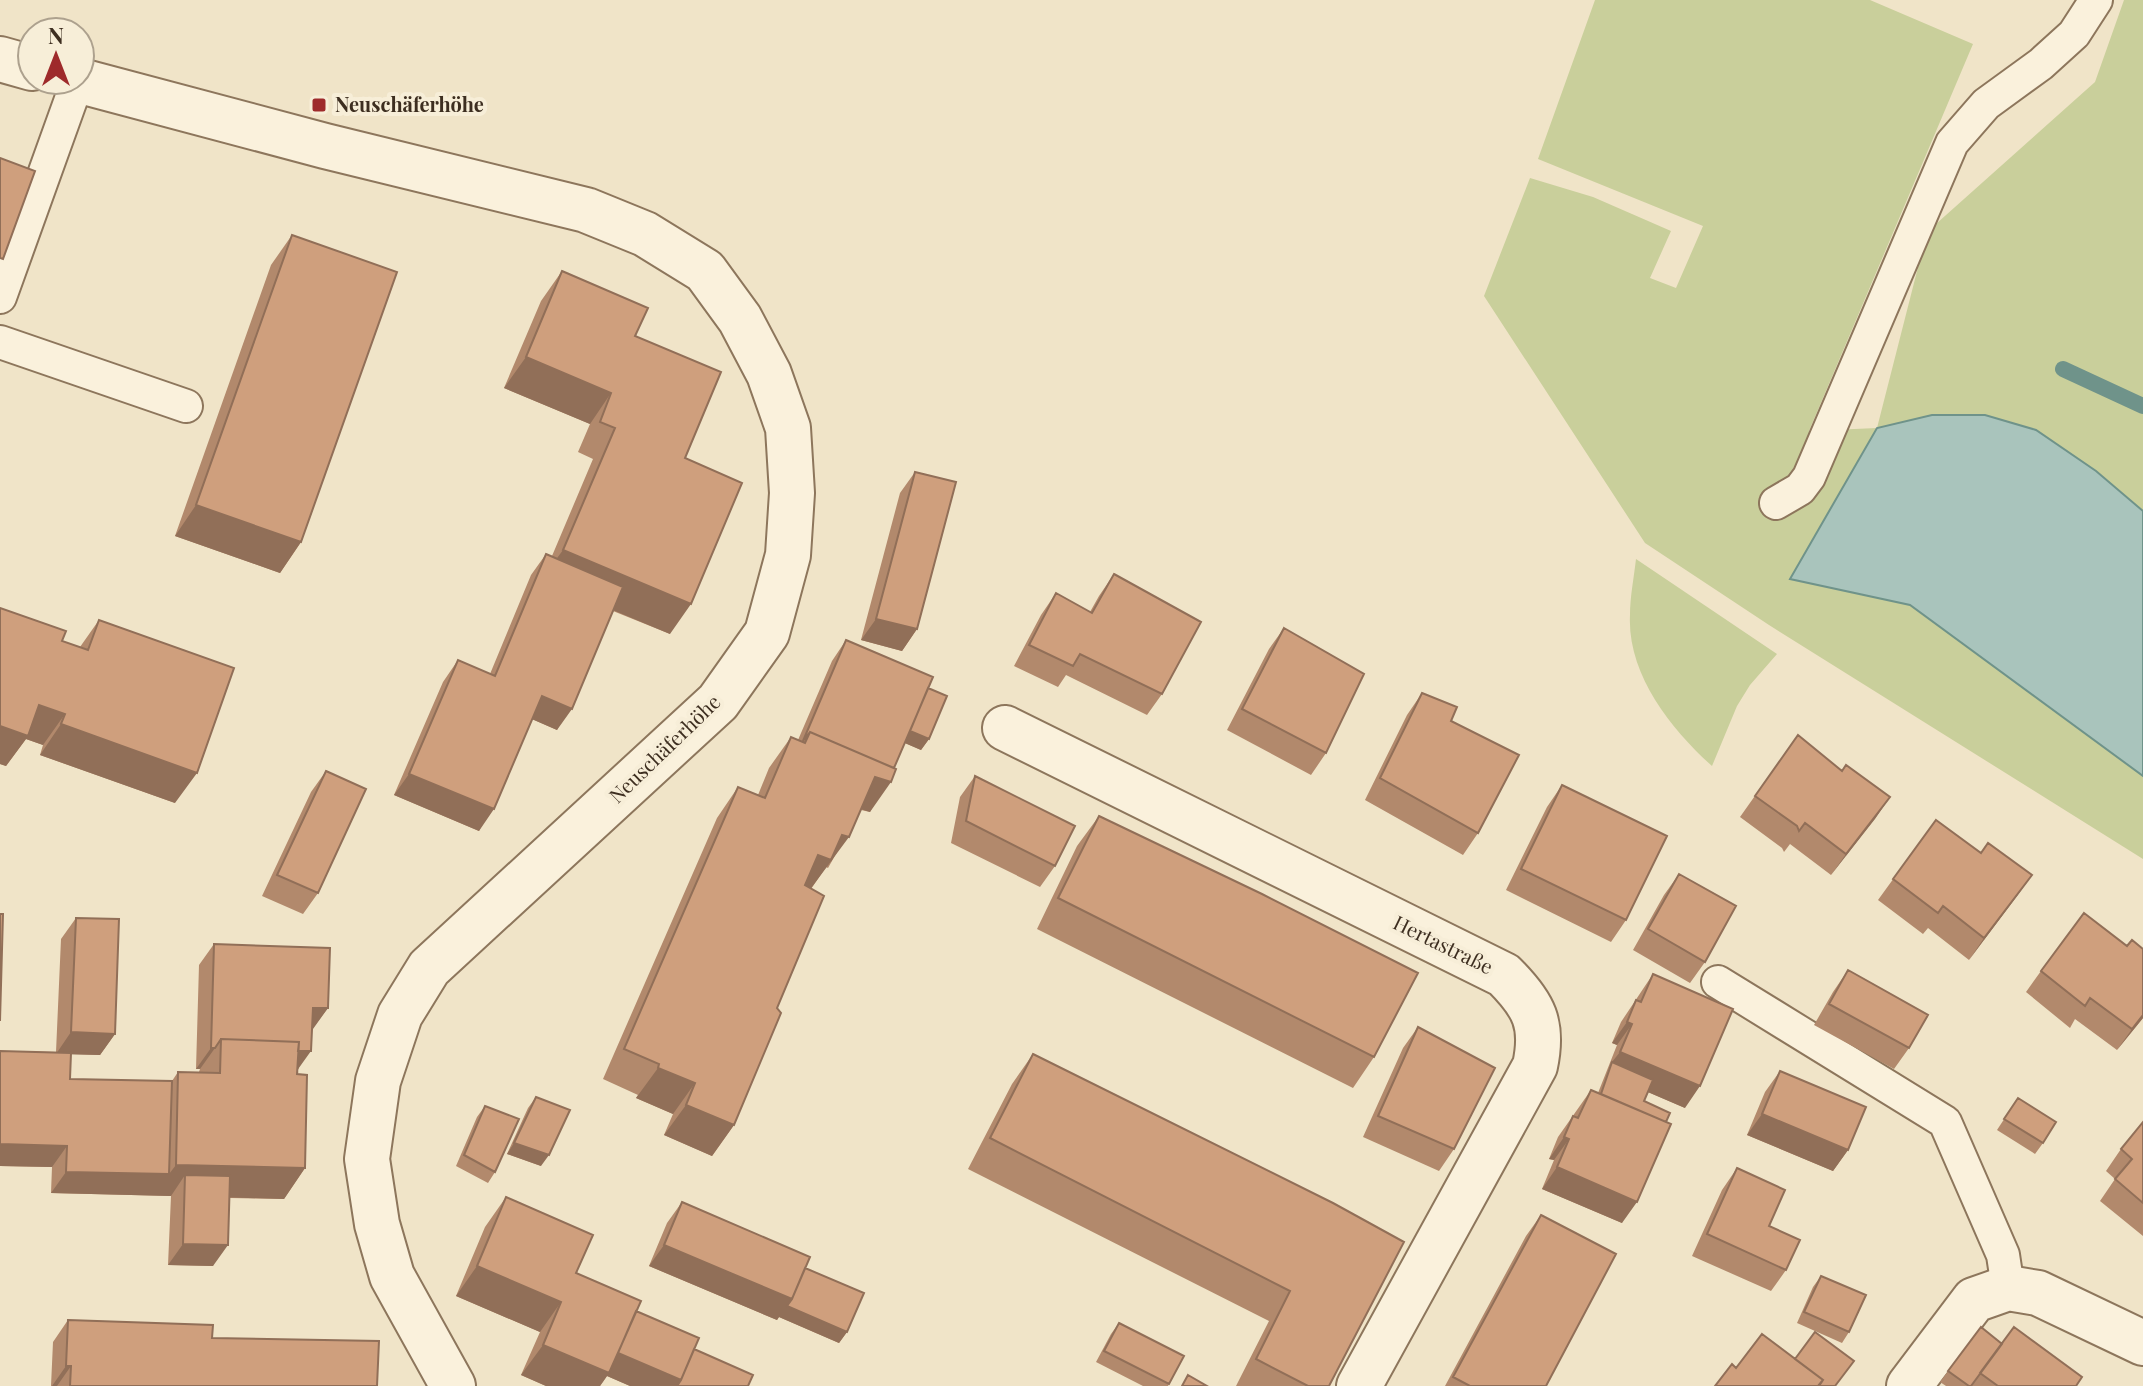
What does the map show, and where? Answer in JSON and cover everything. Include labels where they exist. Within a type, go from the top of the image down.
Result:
[{"type":"street","name":"Neuschäferhöhe","points":[[96,85],[325,146],[586,210],[645,234],[705,271],[740,319],[769,374],[788,428],[792,493],[788,555],[767,633],[718,702],[429,968],[400,1015],[378,1081],[367,1159],[377,1224],[392,1276],[453,1386]]},
{"type":"street","name":"Hertastraße","points":[[1005,728],[1504,975],[1531,1005],[1539,1036],[1535,1066],[1359,1386]]},
{"type":"street","points":[[1909,1386],[1974,1300],[2008,1288],[2038,1293],[2143,1343]]},
{"type":"lane","points":[[1776,503],[1800,489],[1809,477],[1952,143],[1986,104],[2041,64],[2074,34],[2096,0]]},
{"type":"lane","points":[[0,297],[71,96]]},
{"type":"lane","points":[[0,342],[186,406]]},
{"type":"lane","points":[[1718,982],[1945,1122],[2003,1255],[2008,1288]]},
{"type":"green space","points":[[1595,0],[1870,0],[1973,44],[1809,431],[1877,428],[1927,232],[2095,82],[2124,0],[2143,0],[2143,859],[1769,625],[1645,543],[1484,296],[1530,178],[1593,197],[1671,231],[1650,278],[1676,288],[1703,226],[1538,159]]},
{"type":"green space","points":[[1636,559],[1777,654],[1750,685],[1737,706],[1712,766],[1667,718],[1654,699],[1636,658],[1630,615]]},
{"type":"water","points":[[1932,415],[1985,415],[2036,430],[2096,471],[2143,511],[2143,776],[1910,605],[1790,579],[1877,428]]},
{"type":"building","points":[[0,158],[35,171],[3,259],[0,258]]},
{"type":"building","points":[[292,235],[397,272],[301,542],[196,505]]},
{"type":"building","points":[[562,271],[648,308],[635,336],[721,372],[685,458],[742,483],[691,604],[563,550],[615,428],[600,422],[611,393],[526,357]]},
{"type":"building","points":[[915,472],[956,482],[917,629],[876,619]]},
{"type":"building","points":[[546,554],[623,587],[572,709],[542,696],[494,809],[409,774],[458,660],[495,676]]},
{"type":"building","points":[[1114,574],[1201,622],[1162,694],[1080,654],[1073,666],[1029,645],[1056,593],[1092,613]]},
{"type":"building","points":[[0,608],[66,631],[62,641],[88,650],[99,620],[234,668],[197,773],[61,724],[65,714],[39,705],[28,736],[0,726]]},
{"type":"building","points":[[1284,628],[1364,674],[1326,753],[1242,709]]},
{"type":"building","points":[[846,640],[933,677],[894,768],[810,732],[803,741]]},
{"type":"building","points":[[928,688],[947,696],[929,739],[910,731]]},
{"type":"building","points":[[1422,693],[1457,707],[1451,721],[1519,755],[1478,833],[1380,778]]},
{"type":"building","points":[[810,732],[896,769],[891,782],[875,777],[849,837],[842,835],[831,860],[818,855],[805,885],[824,896],[777,1008],[781,1013],[734,1125],[686,1105],[695,1083],[658,1068],[659,1064],[624,1049],[738,787],[765,798],[791,737],[805,743]]},
{"type":"building","points":[[1798,735],[1842,771],[1846,765],[1890,797],[1846,854],[1805,823],[1799,831],[1797,826],[1755,796]]},
{"type":"building","points":[[326,771],[366,789],[318,893],[277,875]]},
{"type":"building","points":[[975,776],[1075,826],[1055,866],[966,821]]},
{"type":"building","points":[[1562,785],[1667,836],[1626,920],[1521,869]]},
{"type":"building","points":[[1099,816],[1418,973],[1374,1057],[1058,898]]},
{"type":"building","points":[[1936,820],[1981,853],[1988,843],[2032,875],[1984,938],[1943,906],[1938,913],[1893,879]]},
{"type":"building","points":[[1679,874],[1736,906],[1705,962],[1648,929]]},
{"type":"building","points":[[2084,913],[2127,946],[2132,940],[2143,949],[2143,1015],[2132,1029],[2090,998],[2085,1006],[2041,971]]},
{"type":"building","points":[[0,914],[3,914],[0,1021]]},
{"type":"building","points":[[76,918],[119,919],[115,1034],[71,1032]]},
{"type":"building","points":[[214,944],[330,948],[328,1008],[313,1008],[311,1051],[298,1051],[299,1042],[221,1039],[215,1048],[211,1048]]},
{"type":"building","points":[[1848,970],[1928,1015],[1909,1048],[1829,1004]]},
{"type":"building","points":[[1653,974],[1733,1009],[1700,1086],[1620,1052],[1632,1024],[1627,1022],[1636,1000],[1641,1002]]},
{"type":"building","points":[[1418,1027],[1495,1068],[1454,1149],[1378,1116]]},
{"type":"building","points":[[221,1039],[299,1042],[297,1074],[307,1075],[305,1168],[176,1165],[178,1072],[220,1073]]},
{"type":"building","points":[[0,1051],[71,1053],[70,1079],[172,1081],[169,1174],[66,1172],[67,1146],[0,1144]]},
{"type":"building","points":[[1033,1054],[1333,1203],[1404,1242],[1329,1386],[1308,1386],[1256,1359],[1290,1291],[990,1138]]},
{"type":"building","points":[[1612,1062],[1653,1080],[1644,1101],[1670,1113],[1666,1122],[1601,1094]]},
{"type":"building","points":[[1780,1071],[1866,1107],[1848,1150],[1762,1114]]},
{"type":"building","points":[[1591,1090],[1671,1124],[1637,1202],[1557,1167],[1569,1139],[1564,1137],[1573,1116],[1578,1118]]},
{"type":"building","points":[[536,1097],[570,1110],[549,1155],[514,1143]]},
{"type":"building","points":[[2018,1098],[2056,1122],[2043,1143],[2004,1119]]},
{"type":"building","points":[[485,1106],[519,1119],[495,1172],[464,1155]]},
{"type":"building","points":[[2143,1122],[2143,1203],[2115,1179],[2132,1159],[2121,1149]]},
{"type":"building","points":[[1737,1168],[1785,1190],[1769,1226],[1800,1240],[1786,1270],[1707,1234]]},
{"type":"building","points":[[185,1175],[230,1176],[228,1245],[183,1244]]},
{"type":"building","points":[[506,1197],[593,1235],[576,1273],[641,1301],[609,1373],[543,1345],[561,1302],[477,1266]]},
{"type":"building","points":[[682,1202],[810,1257],[792,1299],[664,1245]]},
{"type":"building","points":[[1541,1215],[1616,1254],[1546,1386],[1470,1386],[1453,1377]]},
{"type":"building","points":[[805,1268],[864,1293],[847,1332],[787,1306]]},
{"type":"building","points":[[1821,1276],[1866,1295],[1849,1332],[1804,1312]]},
{"type":"building","points":[[636,1311],[699,1338],[681,1380],[618,1353]]},
{"type":"building","points":[[68,1320],[213,1325],[212,1338],[379,1341],[377,1386],[70,1386],[71,1366],[66,1366]]},
{"type":"building","points":[[1119,1323],[1184,1356],[1169,1384],[1104,1351]]},
{"type":"building","points":[[1981,1327],[2002,1344],[1969,1386],[1948,1371]]},
{"type":"building","points":[[2014,1327],[2082,1377],[2076,1386],[1998,1386],[1980,1373]]},
{"type":"building","points":[[1815,1332],[1854,1361],[1835,1386],[1819,1386],[1823,1380],[1795,1359]]},
{"type":"building","points":[[1762,1334],[1823,1380],[1818,1386],[1715,1386],[1732,1364],[1736,1368]]},
{"type":"building","points":[[694,1349],[753,1375],[748,1386],[677,1386]]},
{"type":"building","points":[[1188,1375],[1207,1386],[1182,1386]]},
{"type":"waterway","points":[[2063,369],[2143,406]]},
{"type":"place","name":"Neuschäferhöhe","points":[[319,105]]}]
